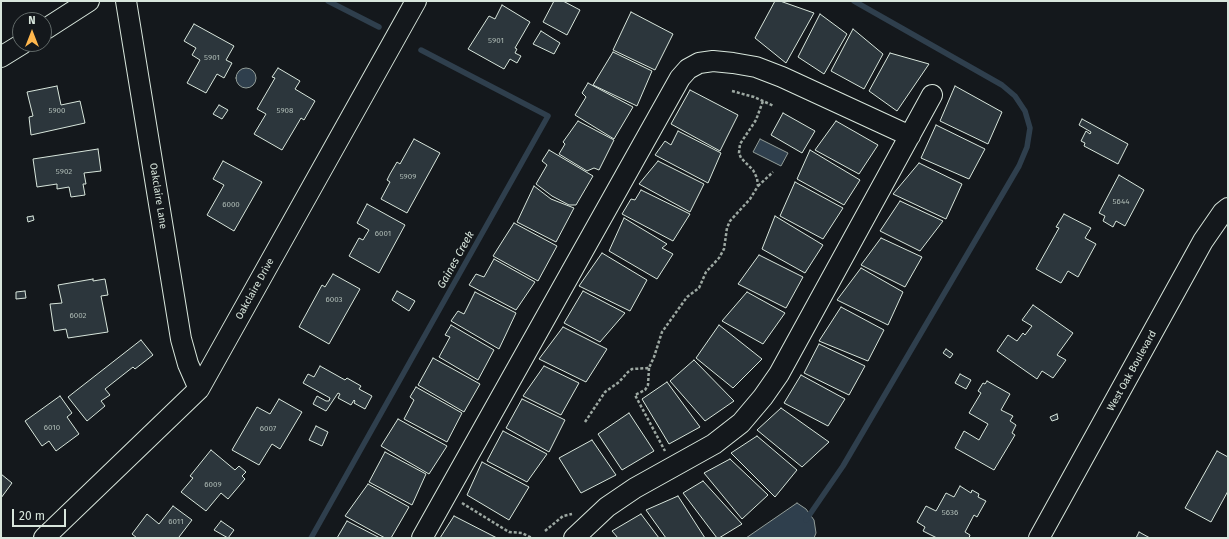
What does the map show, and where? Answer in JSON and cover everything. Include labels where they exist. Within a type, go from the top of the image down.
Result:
[{"type":"street","points":[[52,25],[89,1]]},
{"type":"street","name":"Oakclaire Lane","points":[[126,1],[181,339],[188,364],[199,389]]},
{"type":"street","name":"Oakclaire Drive","points":[[44,538],[199,389],[416,1]]},
{"type":"street","points":[[1,57],[12,50]]},
{"type":"street","points":[[422,538],[680,78],[688,69],[699,63],[713,61],[733,62],[756,67],[782,77],[910,136]]},
{"type":"street","points":[[574,538],[607,507],[635,488],[674,468],[714,444],[741,423],[763,397],[786,361],[932,95]]},
{"type":"street","name":"West Oak Boulevard","points":[[1039,538],[1202,241],[1222,212],[1228,208]]},
{"type":"path","points":[[732,91],[774,106]]},
{"type":"path","points":[[758,186],[757,178],[753,170],[741,158],[739,153],[740,144],[756,120],[763,101]]},
{"type":"path","points":[[674,468],[635,396],[645,390],[648,385],[648,368],[654,357],[662,332],[687,297],[699,288],[706,272],[719,258],[724,249],[727,228],[730,221],[750,199],[758,186],[773,172]]},
{"type":"path","points":[[585,422],[605,392],[619,382],[628,372],[632,369],[648,368]]},
{"type":"path","points":[[447,494],[509,532],[522,533],[532,538]]},
{"type":"water","points":[[246,68],[253,71],[256,78],[253,85],[246,88],[239,85],[236,78],[239,71]]},
{"type":"water","points":[[760,139],[788,153],[781,166],[753,152]]},
{"type":"water","points":[[797,503],[806,509],[814,520],[816,533],[814,538],[746,538]]},
{"type":"building","points":[[554,1],[563,1],[580,10],[567,35],[543,22]]},
{"type":"building","points":[[775,1],[780,1],[814,13],[786,63],[755,38]]},
{"type":"building","points":[[502,5],[530,22],[515,48],[517,49],[515,53],[521,56],[517,63],[510,59],[504,69],[468,49],[489,16],[495,19]]},
{"type":"building","points":[[631,12],[673,34],[655,70],[613,50]]},
{"type":"building","points":[[820,14],[847,34],[824,74],[798,57]]},
{"type":"building","points":[[194,24],[234,46],[226,60],[232,63],[224,78],[217,74],[206,93],[187,83],[200,60],[192,55],[196,48],[184,41]]},
{"type":"building","points":[[853,29],[883,54],[864,89],[831,71]]},
{"type":"building","points":[[541,31],[560,43],[554,54],[533,44]]},
{"type":"building","points":[[613,52],[652,71],[637,106],[593,85]]},
{"type":"building","points":[[890,53],[929,64],[897,111],[869,91]]},
{"type":"building","points":[[278,68],[300,81],[295,89],[315,101],[304,120],[301,118],[282,150],[254,134],[266,114],[257,109],[275,78],[272,77]]},
{"type":"building","points":[[588,83],[633,107],[614,139],[575,115],[586,97],[582,93]]},
{"type":"building","points":[[57,86],[61,105],[80,101],[85,123],[31,135],[29,117],[33,116],[27,92]]},
{"type":"building","points":[[955,86],[1002,112],[988,144],[940,121]]},
{"type":"building","points":[[690,90],[738,115],[720,151],[671,124]]},
{"type":"building","points":[[219,105],[228,110],[222,119],[213,114]]},
{"type":"building","points":[[783,113],[815,131],[802,153],[771,135]]},
{"type":"building","points":[[1082,119],[1128,144],[1118,164],[1084,146],[1085,143],[1081,141],[1086,131],[1090,134],[1091,132],[1079,125]]},
{"type":"building","points":[[578,121],[614,140],[599,170],[594,168],[587,171],[559,154],[565,144],[563,142]]},
{"type":"building","points":[[836,121],[878,145],[859,174],[815,150]]},
{"type":"building","points":[[936,125],[985,149],[969,179],[921,158]]},
{"type":"building","points":[[678,131],[721,153],[708,183],[655,155],[665,141],[671,145]]},
{"type":"building","points":[[414,139],[440,153],[407,213],[381,199],[390,182],[387,180],[390,174],[397,162],[400,164]]},
{"type":"building","points":[[98,149],[101,171],[84,173],[86,184],[83,184],[85,195],[71,197],[69,187],[57,189],[57,184],[37,187],[33,159]]},
{"type":"building","points":[[549,150],[593,176],[576,205],[569,205],[552,196],[536,184],[547,165],[542,161]]},
{"type":"building","points":[[810,150],[860,180],[844,205],[797,179]]},
{"type":"building","points":[[223,161],[262,182],[234,231],[207,215],[224,185],[213,179]]},
{"type":"building","points":[[658,161],[704,184],[690,212],[639,184]]},
{"type":"building","points":[[919,163],[962,184],[946,219],[893,194]]},
{"type":"building","points":[[1119,175],[1144,190],[1125,226],[1116,221],[1113,227],[1103,221],[1105,216],[1099,213]]},
{"type":"building","points":[[795,182],[843,208],[823,239],[780,216]]},
{"type":"building","points":[[534,186],[551,199],[574,208],[556,242],[517,222]]},
{"type":"building","points":[[641,190],[690,214],[673,241],[622,214],[631,199],[635,200]]},
{"type":"building","points":[[900,201],[943,221],[920,251],[880,231]]},
{"type":"building","points":[[367,204],[405,225],[379,273],[349,256],[359,238],[363,240],[369,230],[357,223]]},
{"type":"building","points":[[1064,214],[1091,228],[1085,238],[1096,244],[1078,277],[1068,271],[1061,283],[1036,269],[1059,228],[1056,227]]},
{"type":"building","points":[[33,216],[34,220],[28,222],[27,217]]},
{"type":"building","points":[[775,216],[823,245],[805,273],[762,249]]},
{"type":"building","points":[[624,218],[667,244],[662,248],[673,254],[657,279],[609,251]]},
{"type":"building","points":[[514,223],[557,246],[538,281],[493,256]]},
{"type":"building","points":[[881,238],[922,257],[905,287],[861,265]]},
{"type":"building","points":[[602,253],[647,280],[630,311],[579,286]]},
{"type":"building","points":[[759,255],[803,277],[786,308],[738,284]]},
{"type":"building","points":[[494,259],[535,282],[516,310],[469,285],[476,274],[484,277]]},
{"type":"building","points":[[861,268],[903,292],[888,325],[837,300]]},
{"type":"building","points":[[333,274],[360,289],[329,344],[299,327],[322,285],[325,287]]},
{"type":"building","points":[[93,279],[93,281],[105,279],[108,295],[101,296],[108,332],[68,338],[66,329],[54,331],[50,304],[62,303],[58,285]]},
{"type":"building","points":[[25,291],[26,298],[16,299],[16,292]]},
{"type":"building","points":[[397,291],[415,301],[409,311],[392,300]]},
{"type":"building","points":[[583,291],[625,313],[600,342],[564,323]]},
{"type":"building","points":[[475,292],[516,313],[499,349],[451,321],[458,311],[464,314]]},
{"type":"building","points":[[747,292],[785,313],[763,344],[722,321]]},
{"type":"building","points":[[1033,305],[1073,333],[1057,355],[1066,360],[1053,378],[1042,371],[1037,379],[997,351],[1008,335],[1017,341],[1023,333],[1025,335],[1032,326],[1022,320]]},
{"type":"building","points":[[841,307],[884,330],[868,361],[819,341]]},
{"type":"building","points":[[451,325],[494,350],[478,380],[439,357],[450,337],[445,335]]},
{"type":"building","points":[[719,325],[762,359],[733,388],[696,358]]},
{"type":"building","points":[[563,327],[607,349],[586,382],[539,359]]},
{"type":"building","points":[[141,340],[153,355],[135,369],[133,367],[105,389],[110,395],[101,401],[105,406],[87,421],[68,397]]},
{"type":"building","points":[[819,344],[865,366],[849,395],[804,373]]},
{"type":"building","points":[[946,349],[953,354],[950,358],[943,353]]},
{"type":"building","points":[[433,358],[480,384],[464,412],[418,385]]},
{"type":"building","points":[[694,360],[734,401],[705,421],[670,381]]},
{"type":"building","points":[[320,366],[345,380],[347,378],[361,386],[359,389],[372,396],[365,409],[354,403],[354,400],[351,405],[338,398],[340,394],[338,393],[326,411],[313,404],[317,396],[326,401],[329,401],[330,398],[303,383],[308,374],[314,377]]},
{"type":"building","points":[[544,366],[579,383],[561,415],[523,396]]},
{"type":"building","points":[[960,374],[971,380],[966,389],[955,383]]},
{"type":"building","points":[[801,375],[845,399],[828,426],[784,403]]},
{"type":"building","points":[[987,381],[1010,394],[1001,410],[1013,416],[1010,421],[1016,425],[1012,433],[1015,435],[994,470],[955,448],[964,431],[979,440],[988,424],[969,413],[981,393],[978,391],[983,383],[985,384]]},
{"type":"building","points":[[667,382],[700,427],[669,444],[642,399]]},
{"type":"building","points":[[416,387],[462,413],[447,442],[404,419],[414,400],[410,397]]},
{"type":"building","points":[[60,396],[72,413],[67,417],[79,434],[56,451],[49,441],[42,446],[25,421]]},
{"type":"building","points":[[279,399],[302,412],[280,449],[272,444],[259,465],[232,450],[257,407],[270,414]]},
{"type":"building","points":[[522,399],[565,420],[549,452],[506,428]]},
{"type":"building","points":[[781,408],[829,442],[802,467],[757,430]]},
{"type":"building","points":[[629,413],[654,451],[622,470],[598,434]]},
{"type":"building","points":[[1057,414],[1058,419],[1052,421],[1050,417]]},
{"type":"building","points":[[398,419],[447,446],[429,474],[381,446]]},
{"type":"building","points":[[316,426],[328,432],[322,446],[309,440]]},
{"type":"building","points":[[503,431],[547,454],[527,482],[487,461]]},
{"type":"building","points":[[757,436],[797,470],[775,497],[731,453]]},
{"type":"building","points":[[592,440],[616,475],[581,493],[559,458]]},
{"type":"building","points":[[211,450],[235,470],[239,466],[246,472],[242,476],[245,479],[228,499],[221,493],[206,511],[181,492],[193,478],[190,476]]},
{"type":"building","points":[[1217,451],[1228,457],[1228,491],[1211,522],[1185,508]]},
{"type":"building","points":[[385,452],[426,474],[412,505],[369,482]]},
{"type":"building","points":[[730,459],[768,495],[742,519],[704,473]]},
{"type":"building","points":[[482,462],[529,487],[509,520],[467,495]]},
{"type":"building","points":[[1,474],[12,483],[1,498]]},
{"type":"building","points":[[703,481],[742,524],[719,538],[717,538],[683,493]]},
{"type":"building","points":[[368,484],[409,507],[391,538],[385,538],[345,516]]},
{"type":"building","points":[[960,486],[971,493],[972,490],[979,494],[978,497],[986,501],[977,517],[974,515],[965,532],[970,535],[969,538],[937,538],[923,531],[925,527],[917,522],[926,506],[936,511],[946,493],[954,497]]},
{"type":"building","points":[[678,496],[705,538],[666,538],[646,510]]},
{"type":"building","points":[[173,506],[192,520],[179,537],[180,538],[137,538],[132,534],[147,514],[159,524]]},
{"type":"building","points":[[641,514],[659,538],[618,538],[612,531]]},
{"type":"building","points":[[454,516],[497,538],[440,538]]},
{"type":"building","points":[[221,521],[234,530],[228,538],[214,530]]},
{"type":"building","points":[[347,521],[380,538],[337,538]]},
{"type":"building","points":[[1139,532],[1150,538],[1136,538]]},
{"type":"waterway","name":"Gaines Creek","points":[[328,1],[379,27]]},
{"type":"waterway","points":[[806,520],[843,466],[1019,166],[1027,147],[1030,128],[1025,111],[1015,96],[1002,85],[854,1]]},
{"type":"waterway","name":"Gaines Creek","points":[[311,538],[548,116],[421,50]]}]
